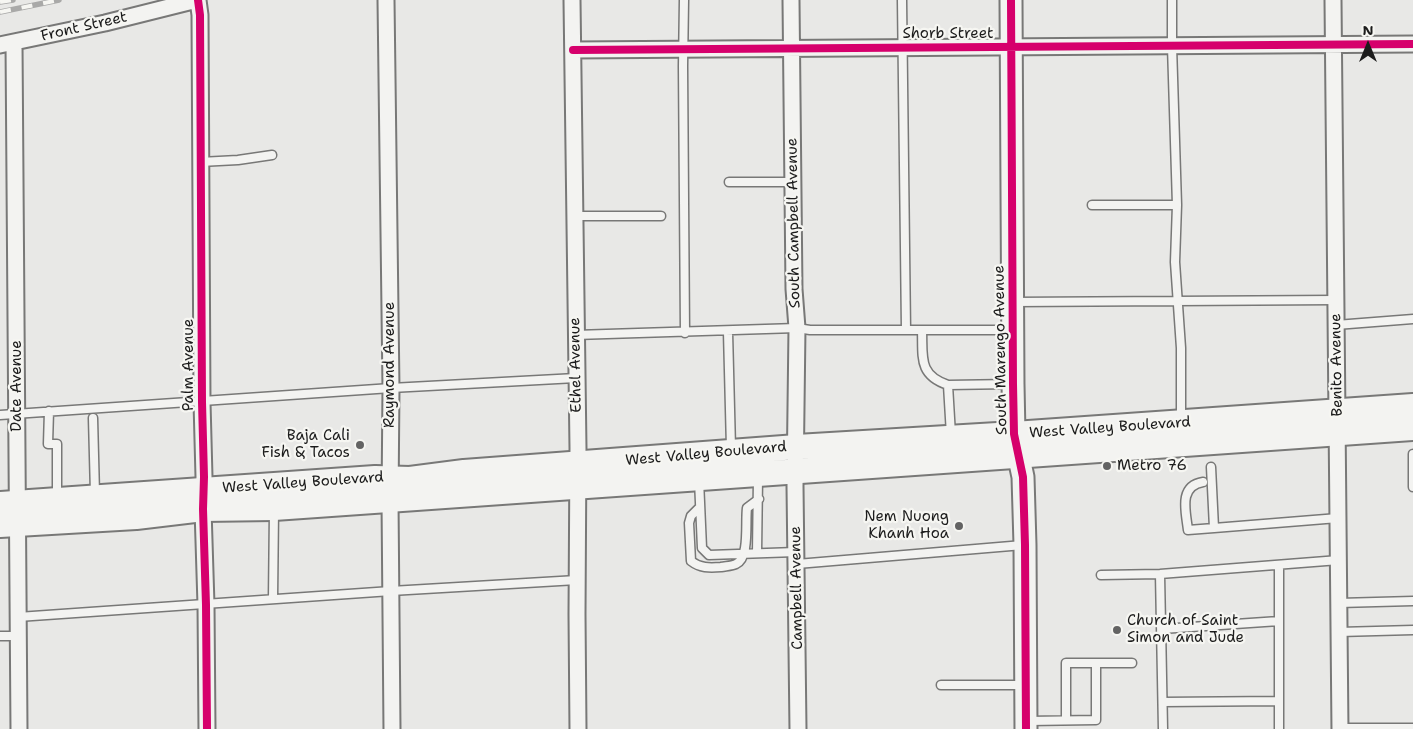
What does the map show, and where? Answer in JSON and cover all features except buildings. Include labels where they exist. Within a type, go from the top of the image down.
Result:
[{"type":"main road","name":"West Valley Boulevard","points":[[577,476],[731,453],[797,447],[951,438],[1017,445],[1337,422],[1413,406]]},
{"type":"main road","name":"West Valley Boulevard","points":[[9,514],[136,516],[203,499],[274,508],[390,489],[410,478],[464,472],[699,478],[796,472],[1017,445],[1181,422],[1337,422],[1413,428]]},
{"type":"main road","name":"West Valley Boulevard","points":[[9,514],[57,501],[95,498],[203,499],[390,489]]},
{"type":"street","name":"Front Street","points":[[7,44],[105,23],[198,0]]},
{"type":"street","name":"Palm Avenue","points":[[198,0],[200,14],[202,402],[207,729]]},
{"type":"street","name":"Raymond Avenue","points":[[386,0],[391,388],[392,729]]},
{"type":"street","name":"Ethel Avenue","points":[[572,0],[578,729]]},
{"type":"street","name":"South Campbell Avenue","points":[[791,0],[794,289],[797,328],[797,447]]},
{"type":"street","name":"South Marengo Avenue","points":[[1011,0],[1013,384],[1017,445],[1023,477],[1026,725]]},
{"type":"street","name":"Benito Avenue","points":[[1333,0],[1340,729]]},
{"type":"street","name":"Date Avenue","points":[[7,44],[18,414],[9,514],[18,617],[20,729]]},
{"type":"street","name":"Shorb Street","points":[[573,50],[1413,44]]},
{"type":"street","name":"Campbell Avenue","points":[[797,447],[798,729]]},
{"type":"lane","points":[[684,0],[684,332]]},
{"type":"lane","points":[[902,0],[906,330]]},
{"type":"lane","points":[[1172,0],[1177,205],[1175,262],[1181,348],[1181,422]]},
{"type":"lane","points":[[200,162],[238,160],[272,155]]},
{"type":"lane","points":[[729,182],[794,182]]},
{"type":"lane","points":[[1092,205],[1177,205]]},
{"type":"lane","points":[[574,216],[661,216]]},
{"type":"lane","points":[[1013,302],[1336,300]]},
{"type":"lane","points":[[1336,325],[1413,319]]},
{"type":"lane","points":[[575,335],[728,332],[797,328],[810,330],[1014,330]]},
{"type":"lane","points":[[922,330],[923,363],[933,378],[948,385],[1013,384]]},
{"type":"lane","points":[[728,332],[731,453]]},
{"type":"lane","points":[[0,415],[391,388],[576,378]]},
{"type":"lane","points":[[948,385],[951,438]]},
{"type":"lane","points":[[49,411],[48,444],[57,444],[57,501]]},
{"type":"lane","points":[[94,418],[95,498]]},
{"type":"lane","points":[[1413,454],[1413,487]]},
{"type":"lane","points":[[1211,467],[1214,528]]},
{"type":"lane","points":[[757,553],[758,474]]},
{"type":"lane","points":[[699,478],[702,548],[709,555],[757,553],[796,558],[1025,545]]},
{"type":"lane","points":[[1203,482],[1196,483],[1187,493],[1188,530],[1338,518]]},
{"type":"lane","points":[[700,507],[691,516],[689,523],[691,561],[697,566],[710,568],[735,565],[741,561],[745,553],[747,508],[759,499]]},
{"type":"lane","points":[[273,599],[274,508]]},
{"type":"lane","points":[[1101,575],[1160,574],[1338,560]]},
{"type":"lane","points":[[1279,565],[1279,729]]},
{"type":"lane","points":[[1160,574],[1162,729]]},
{"type":"lane","points":[[18,617],[577,580]]},
{"type":"lane","points":[[1339,603],[1413,601]]},
{"type":"lane","points":[[1162,629],[1279,621]]},
{"type":"lane","points":[[1339,632],[1413,630]]},
{"type":"lane","points":[[0,636],[18,636]]},
{"type":"lane","points":[[1066,720],[1066,663],[1132,662]]},
{"type":"lane","points":[[1026,725],[1066,720],[1096,720],[1096,663]]},
{"type":"lane","points":[[941,685],[1026,685]]},
{"type":"lane","points":[[1163,702],[1279,701]]},
{"type":"lane","points":[[1340,729],[1413,728]]},
{"type":"railway","points":[[0,2],[13,0]]},
{"type":"railway","points":[[0,12],[59,0]]},
{"type":"cycle path","points":[[198,0],[200,15],[203,509],[207,729]]},
{"type":"cycle path","points":[[1011,0],[1014,434],[1023,477],[1026,729]]},
{"type":"cycle path","points":[[573,50],[1413,44]]},
{"type":"place","name":"Baja Cali Fish & Tacos","points":[[360,445]]},
{"type":"place","name":"Metro 76","points":[[1107,466]]},
{"type":"place","name":"Nem Nuong Khanh Hoa","points":[[959,526]]},
{"type":"place","name":"Church of Saint Simon and Jude","points":[[1117,630]]}]
